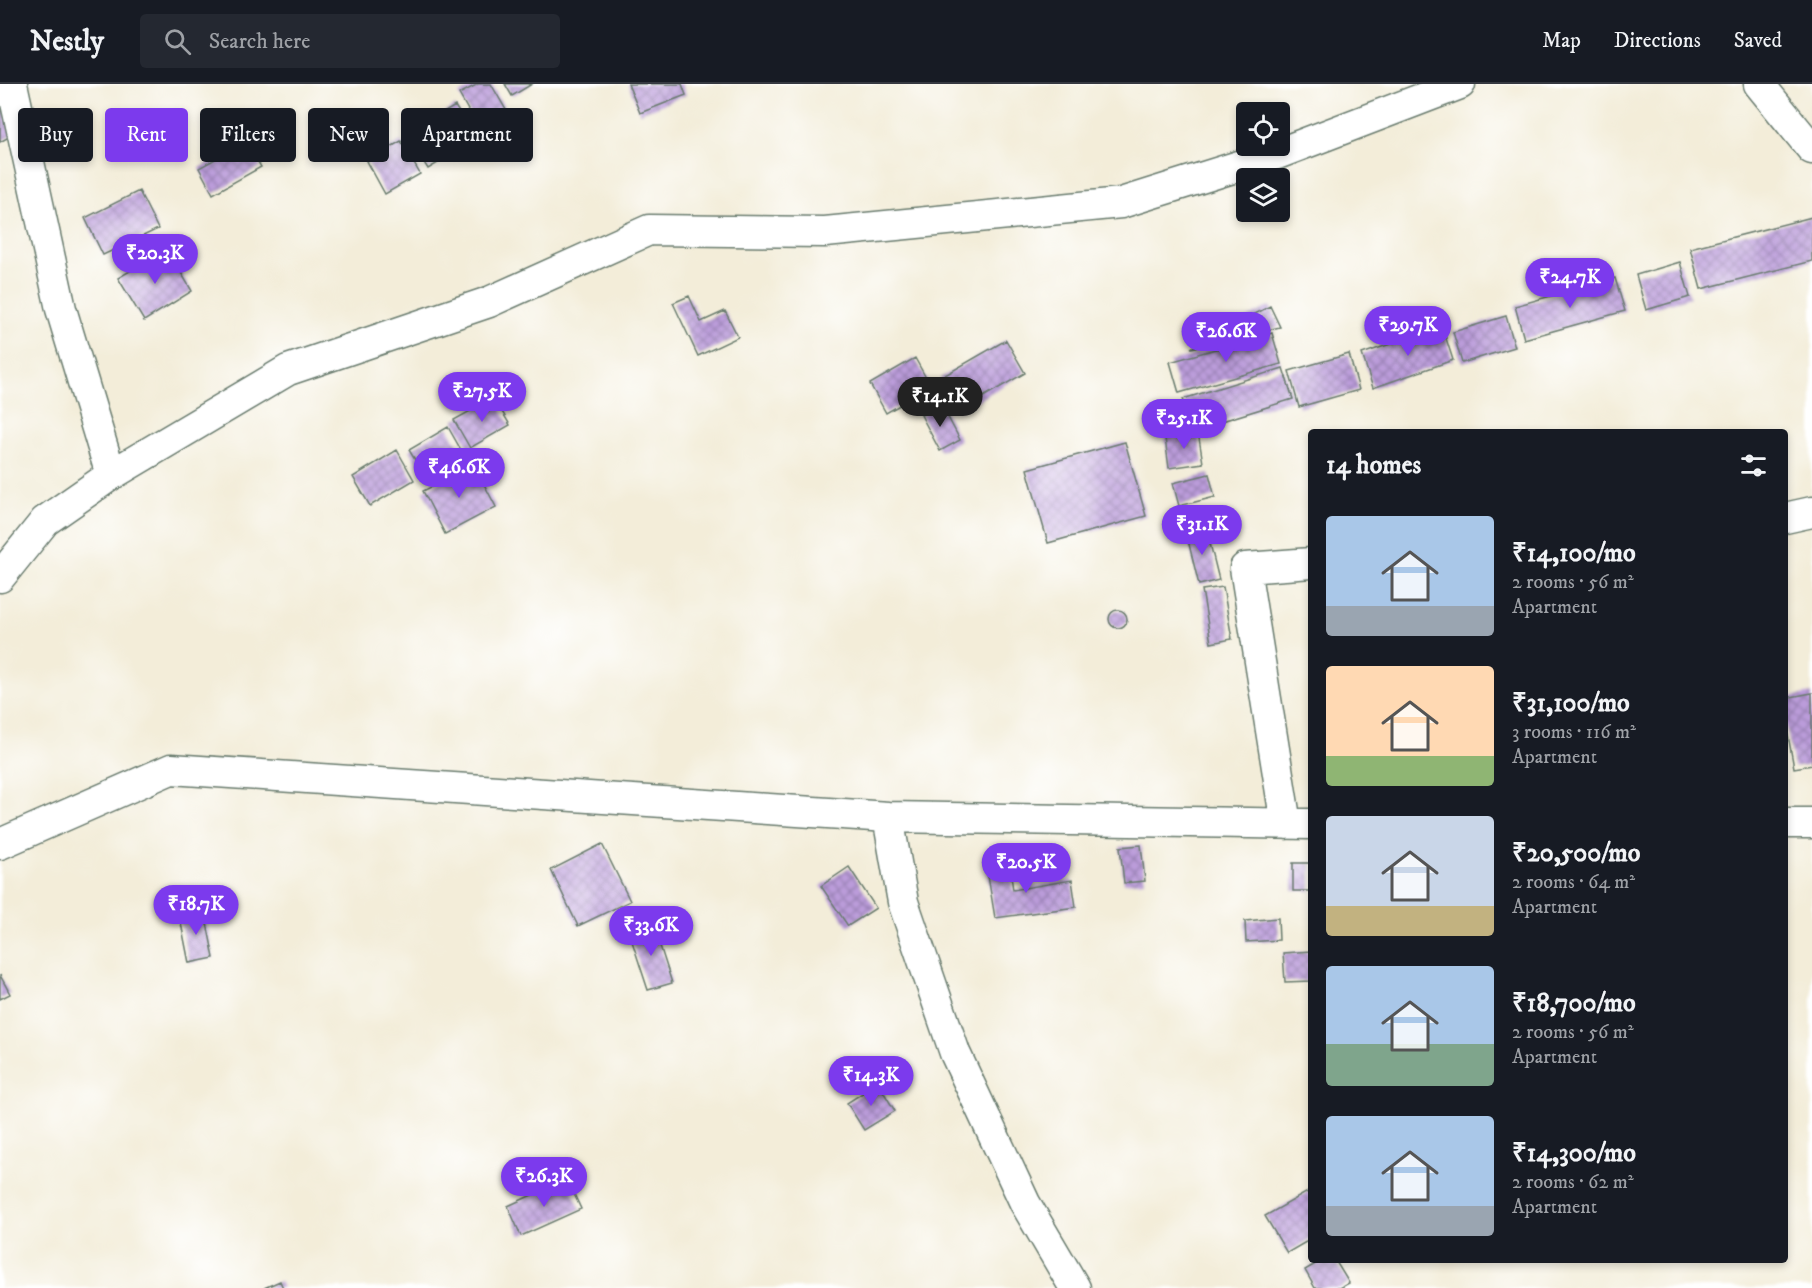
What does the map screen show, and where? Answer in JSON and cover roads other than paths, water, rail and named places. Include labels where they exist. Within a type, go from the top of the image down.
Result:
[{"type":"street","points":[[12,84],[61,309],[111,475]]},
{"type":"street","points":[[0,577],[45,521],[111,475],[288,370],[489,302],[649,230],[825,232],[1121,203],[1277,154],[1460,84]]},
{"type":"street","points":[[1759,84],[1812,149]]},
{"type":"street","points":[[1788,517],[1812,512]]},
{"type":"street","points":[[0,844],[171,769],[888,817],[1299,824],[1245,568],[1308,563]]},
{"type":"street","points":[[888,817],[903,902],[956,1053],[1024,1203],[1075,1288]]},
{"type":"street","points":[[1788,823],[1812,823]]}]
